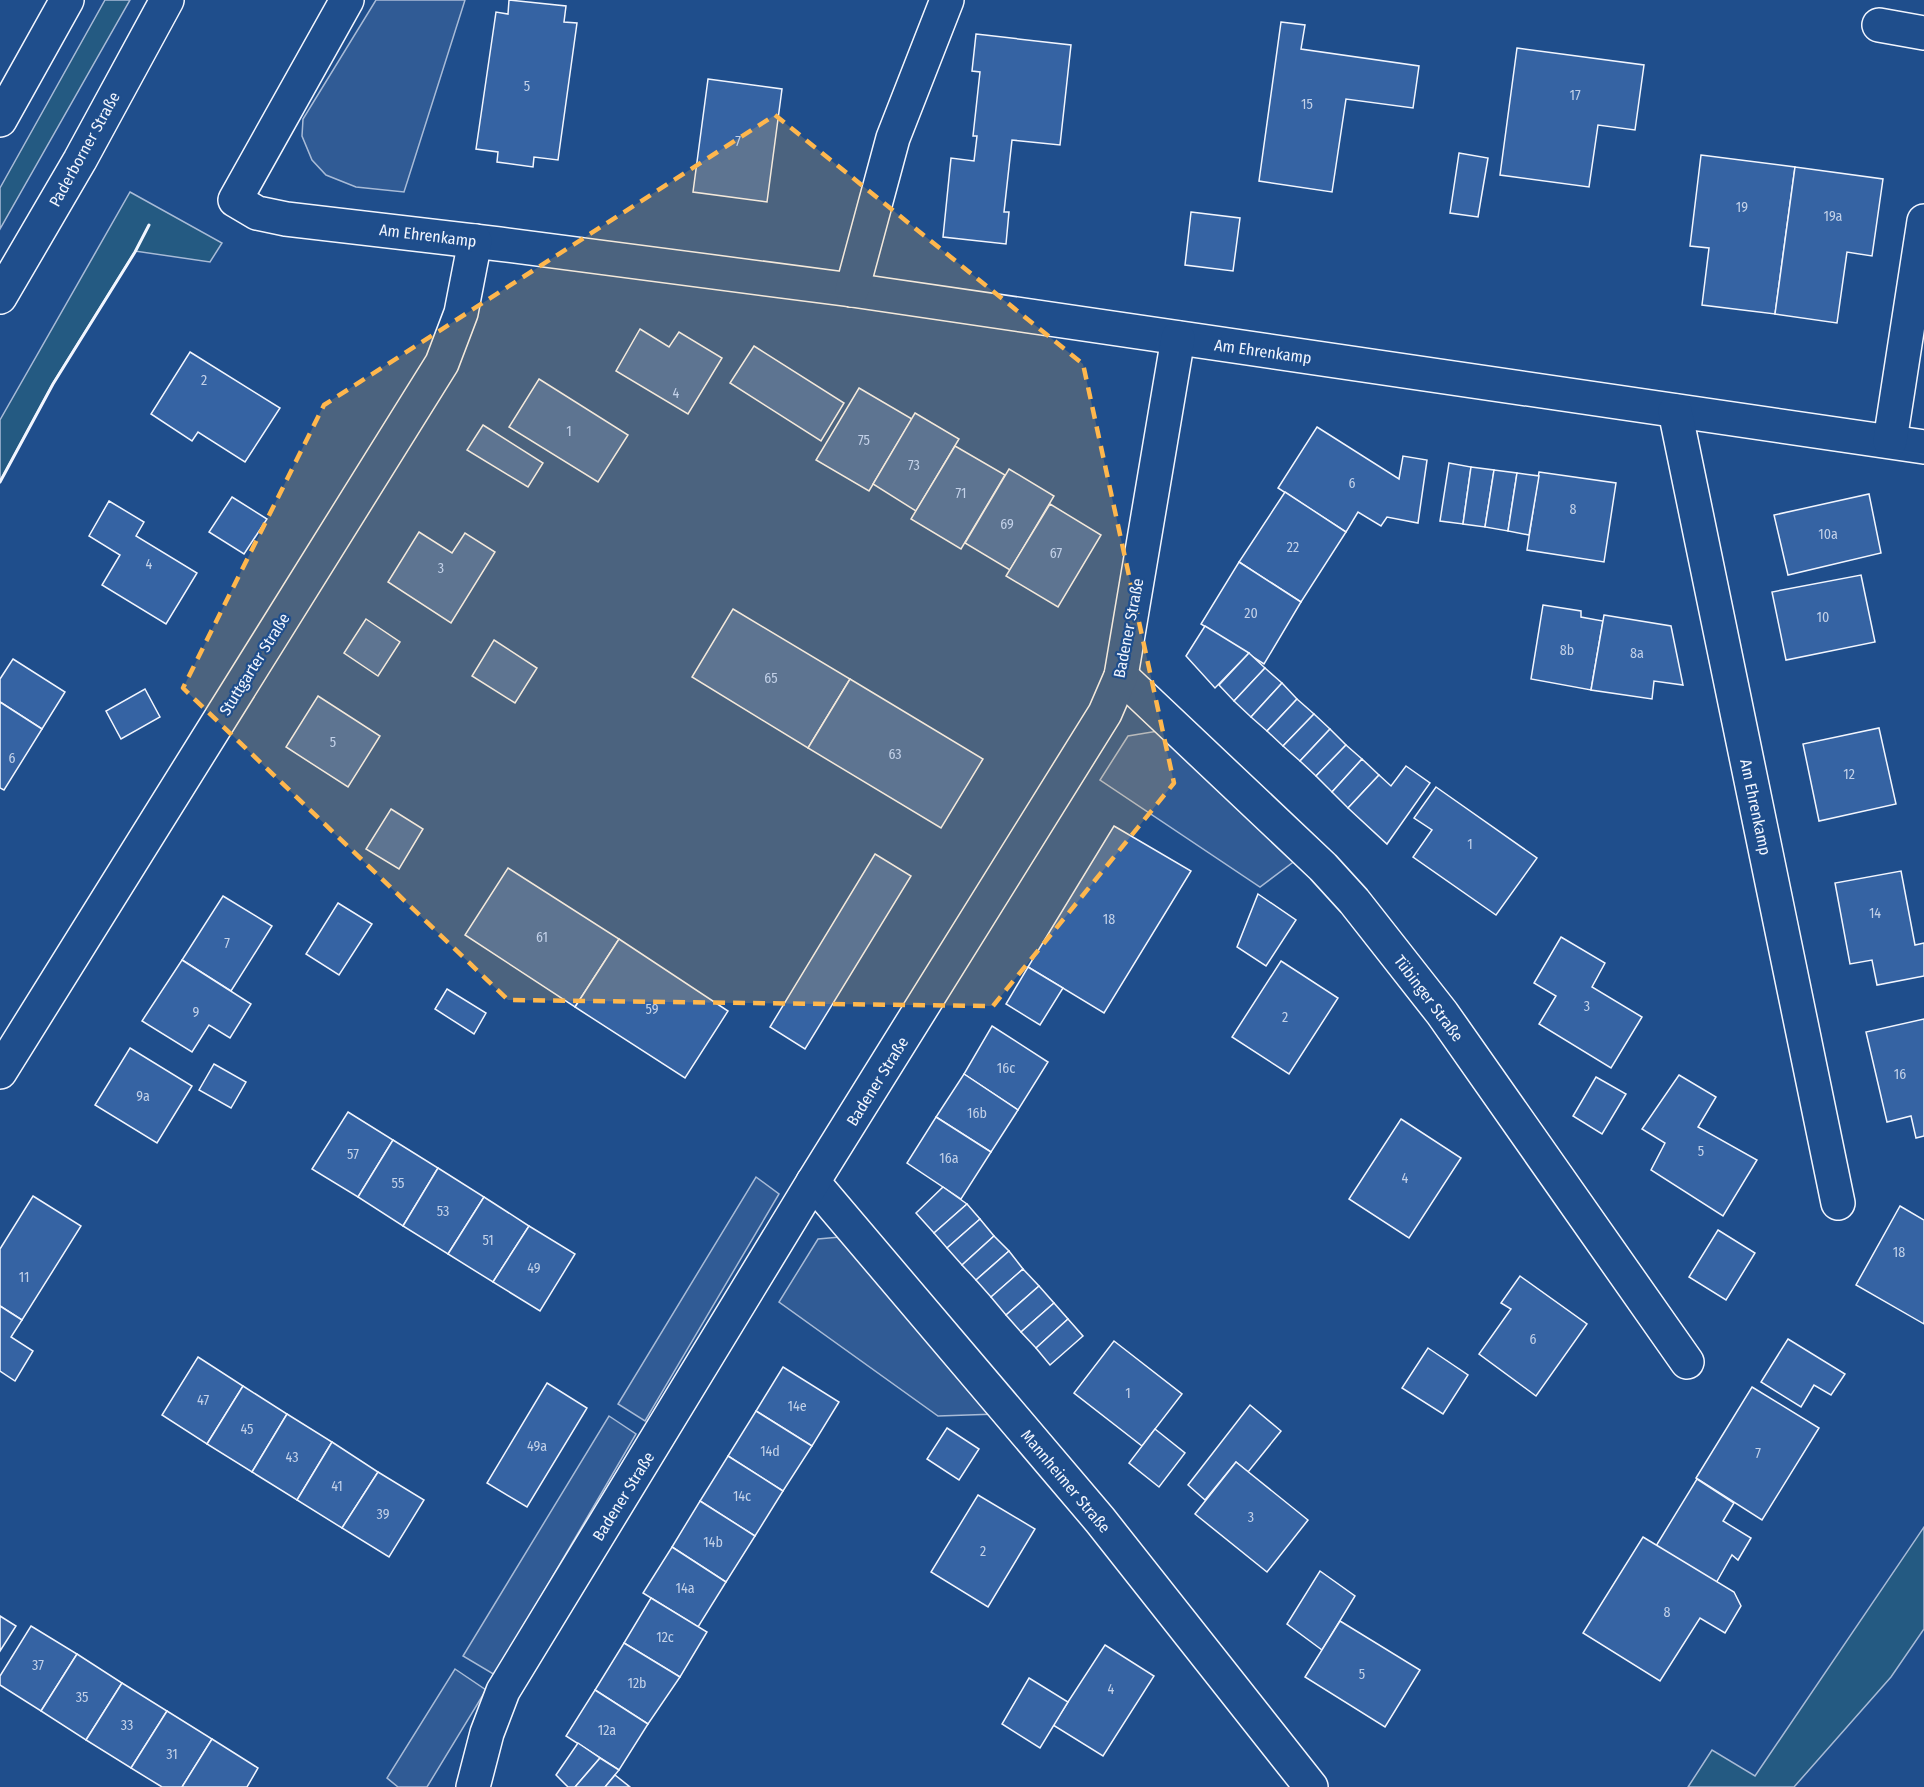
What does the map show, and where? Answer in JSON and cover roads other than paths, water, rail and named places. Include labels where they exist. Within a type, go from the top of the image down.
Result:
[{"type":"street","points":[[0,120],[67,0]]},
{"type":"street","name":"Paderborner Straße","points":[[0,297],[80,160],[166,0]]},
{"type":"street","name":"Am Ehrenkamp","points":[[347,0],[235,200],[257,213],[285,219],[852,290],[1924,447]]},
{"type":"street","points":[[852,290],[893,138],[947,0]]},
{"type":"street","points":[[1880,25],[1924,33]]},
{"type":"street","points":[[1890,441],[1924,221]]},
{"type":"street","name":"Stuttgarter Straße","points":[[0,1072],[442,363],[460,313],[474,241]]},
{"type":"street","name":"Badener Straße","points":[[476,1785],[487,1733],[503,1691],[813,1182],[1099,723],[1121,676],[1179,338]]},
{"type":"street","name":"Am Ehrenkamp","points":[[1675,411],[1838,1203]]},
{"type":"street","name":"Tübinger Straße","points":[[1121,676],[1323,867],[1354,901],[1442,1013],[1687,1362]]},
{"type":"street","name":"Mannheimer Straße","points":[[813,1182],[1100,1520],[1311,1787]]}]
